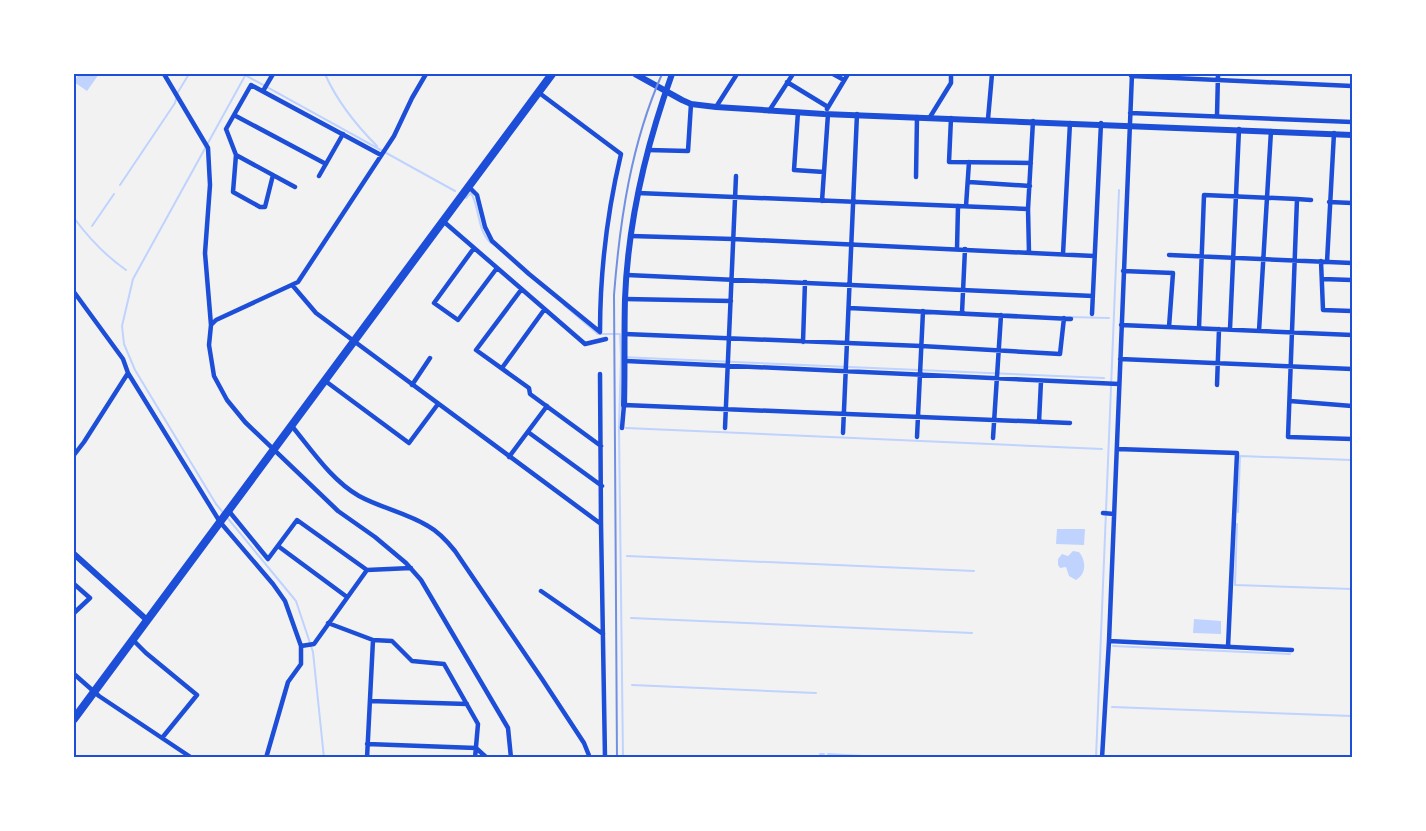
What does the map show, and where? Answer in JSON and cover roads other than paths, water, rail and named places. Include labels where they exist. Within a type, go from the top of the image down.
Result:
[{"type":"main road","points":[[74,719],[552,74]]},
{"type":"street","points":[[164,74],[208,148],[210,185],[205,253],[211,325],[209,351],[214,376],[220,388],[245,422],[273,449],[338,511],[375,537],[411,568],[421,580],[508,728],[512,758]]},
{"type":"street","points":[[263,91],[273,74]]},
{"type":"street","points":[[211,325],[216,320],[298,282],[382,155],[426,74]]},
{"type":"street","points":[[635,74],[691,104],[716,107],[1353,135]]},
{"type":"street","points":[[622,428],[626,361],[625,299],[631,236],[648,150],[672,74]]},
{"type":"street","points":[[716,107],[737,74]]},
{"type":"street","points":[[769,111],[793,74]]},
{"type":"street","points":[[833,74],[844,80]]},
{"type":"street","points":[[822,201],[826,112],[848,74]]},
{"type":"street","points":[[930,117],[951,83],[951,74]]},
{"type":"street","points":[[988,119],[992,74]]},
{"type":"street","points":[[1250,81],[1251,74]]},
{"type":"street","points":[[1102,758],[1109,641],[1109,514],[1117,449],[1132,75],[1218,77],[1250,81],[1353,86]]},
{"type":"street","points":[[1217,116],[1218,77]]},
{"type":"street","points":[[788,82],[826,112]]},
{"type":"street","points":[[273,175],[266,207],[260,207],[233,192],[236,155],[226,129],[251,85],[382,155]]},
{"type":"street","points":[[468,186],[477,195],[485,227],[492,241],[600,332],[605,238],[621,154],[538,92]]},
{"type":"street","points":[[648,150],[688,151],[691,104]]},
{"type":"street","points":[[798,112],[794,170],[824,172]]},
{"type":"street","points":[[1130,113],[1353,122]]},
{"type":"street","points":[[843,433],[852,202],[858,114]]},
{"type":"street","points":[[234,115],[326,164]]},
{"type":"street","points":[[916,177],[917,117]]},
{"type":"street","points":[[951,118],[949,162],[1031,163]]},
{"type":"street","points":[[1029,252],[1028,209],[1033,121]]},
{"type":"street","points":[[1063,254],[1070,123]]},
{"type":"street","points":[[1092,314],[1101,123]]},
{"type":"street","points":[[1230,329],[1239,129]]},
{"type":"street","points":[[1259,331],[1271,130]]},
{"type":"street","points":[[319,176],[343,134]]},
{"type":"street","points":[[1334,134],[1322,279],[1323,310],[1353,311]]},
{"type":"street","points":[[236,155],[295,187]]},
{"type":"street","points":[[966,206],[969,162]]},
{"type":"street","points":[[725,428],[736,176]]},
{"type":"street","points":[[969,182],[1030,186]]},
{"type":"street","points":[[638,193],[1028,209]]},
{"type":"street","points":[[1200,328],[1204,195],[1311,200]]},
{"type":"street","points":[[1297,199],[1288,436],[1353,439]]},
{"type":"street","points":[[1329,202],[1353,203]]},
{"type":"street","points":[[957,249],[958,206]]},
{"type":"street","points":[[442,221],[585,344],[606,339]]},
{"type":"street","points":[[631,236],[733,238],[1094,256]]},
{"type":"street","points":[[474,248],[434,303],[458,320],[497,268]]},
{"type":"street","points":[[962,313],[965,249]]},
{"type":"street","points":[[1169,255],[1353,263]]},
{"type":"street","points":[[1123,272],[1173,273],[1169,327]]},
{"type":"street","points":[[627,275],[1093,296]]},
{"type":"street","points":[[1322,279],[1353,280]]},
{"type":"street","points":[[803,342],[805,282]]},
{"type":"street","points":[[293,286],[316,313],[352,341],[601,524]]},
{"type":"street","points":[[521,290],[477,350],[529,388],[530,394],[601,446]]},
{"type":"street","points":[[74,292],[123,359],[128,374],[224,516],[285,601],[302,646],[302,664],[288,682],[266,758]]},
{"type":"street","points":[[625,299],[731,301]]},
{"type":"street","points":[[849,308],[1071,319]]},
{"type":"street","points":[[502,368],[544,310]]},
{"type":"street","points":[[917,437],[916,416],[923,311]]},
{"type":"street","points":[[993,438],[1001,315]]},
{"type":"street","points":[[616,339],[625,337],[729,338],[1060,354],[1064,318]]},
{"type":"street","points":[[1121,325],[1353,335]]},
{"type":"street","points":[[1217,385],[1219,329]]},
{"type":"street","points":[[412,385],[430,358]]},
{"type":"street","points":[[1120,359],[1353,369]]},
{"type":"street","points":[[626,361],[1118,384]]},
{"type":"street","points":[[74,454],[128,374]]},
{"type":"street","points":[[600,374],[605,758]]},
{"type":"street","points":[[324,380],[409,443],[438,404]]},
{"type":"street","points":[[1039,422],[1041,381]]},
{"type":"street","points":[[1290,401],[1353,406]]},
{"type":"street","points":[[624,405],[1070,423]]},
{"type":"street","points":[[509,457],[547,406]]},
{"type":"street","points":[[291,425],[338,480],[357,495],[387,510],[427,525],[445,538],[543,678],[591,758]]},
{"type":"street","points":[[528,432],[602,486]]},
{"type":"street","points":[[1117,449],[1236,453],[1228,647]]},
{"type":"street","points":[[224,516],[268,559],[297,520],[367,570],[411,568]]},
{"type":"street","points":[[278,546],[347,597]]},
{"type":"street","points":[[74,554],[147,620]]},
{"type":"street","points":[[302,646],[314,644],[367,570]]},
{"type":"street","points":[[74,584],[90,598],[74,613]]},
{"type":"street","points":[[541,591],[603,634]]},
{"type":"street","points":[[328,623],[373,640],[392,641],[412,661],[444,664],[478,724],[475,758]]},
{"type":"street","points":[[132,639],[197,695],[162,738]]},
{"type":"street","points":[[367,758],[373,640]]},
{"type":"street","points":[[1109,641],[1292,650]]},
{"type":"street","points":[[74,674],[94,692],[192,758]]},
{"type":"street","points":[[370,701],[467,704]]},
{"type":"street","points":[[367,744],[476,748],[487,758]]},
{"type":"water","points":[[79,74],[99,74],[87,91],[74,82]]},
{"type":"water","points":[[1057,529],[1085,529],[1084,545],[1056,544]]},
{"type":"water","points":[[1073,551],[1079,552],[1084,563],[1084,571],[1076,580],[1069,576],[1066,567],[1060,568],[1058,565],[1058,559],[1062,554],[1068,556]]},
{"type":"water","points":[[1194,619],[1221,621],[1221,634],[1193,633]]},
{"type":"waterway","points":[[120,185],[175,103],[178,92],[189,74]]},
{"type":"waterway","points":[[246,74],[133,279],[122,326],[124,344],[135,370],[216,504],[296,601],[313,652],[324,758]]},
{"type":"waterway","points":[[325,74],[335,94],[377,146]]},
{"type":"waterway","points":[[245,75],[455,191]]},
{"type":"waterway","points":[[1096,758],[1119,190]]},
{"type":"waterway","points":[[466,198],[471,193],[483,232],[491,243]]},
{"type":"waterway","points":[[92,226],[114,194]]},
{"type":"waterway","points":[[74,218],[98,246],[126,270]]},
{"type":"waterway","points":[[564,305],[598,334],[620,334],[621,357],[1104,378]]},
{"type":"waterway","points":[[1069,317],[1109,318]]},
{"type":"waterway","points":[[621,357],[619,428],[623,758]]},
{"type":"waterway","points":[[626,428],[1102,449]]},
{"type":"waterway","points":[[1238,512],[1240,456],[1352,460]]},
{"type":"waterway","points":[[1237,524],[1235,585],[1352,589]]},
{"type":"waterway","points":[[627,556],[974,571]]},
{"type":"waterway","points":[[631,618],[972,633]]},
{"type":"waterway","points":[[1113,646],[1290,654]]},
{"type":"waterway","points":[[632,685],[816,693]]},
{"type":"waterway","points":[[1112,707],[1352,716]]},
{"type":"waterway","points":[[828,754],[898,758]]},
{"type":"railway","points":[[617,758],[614,295],[629,182],[642,127],[662,74]]}]
